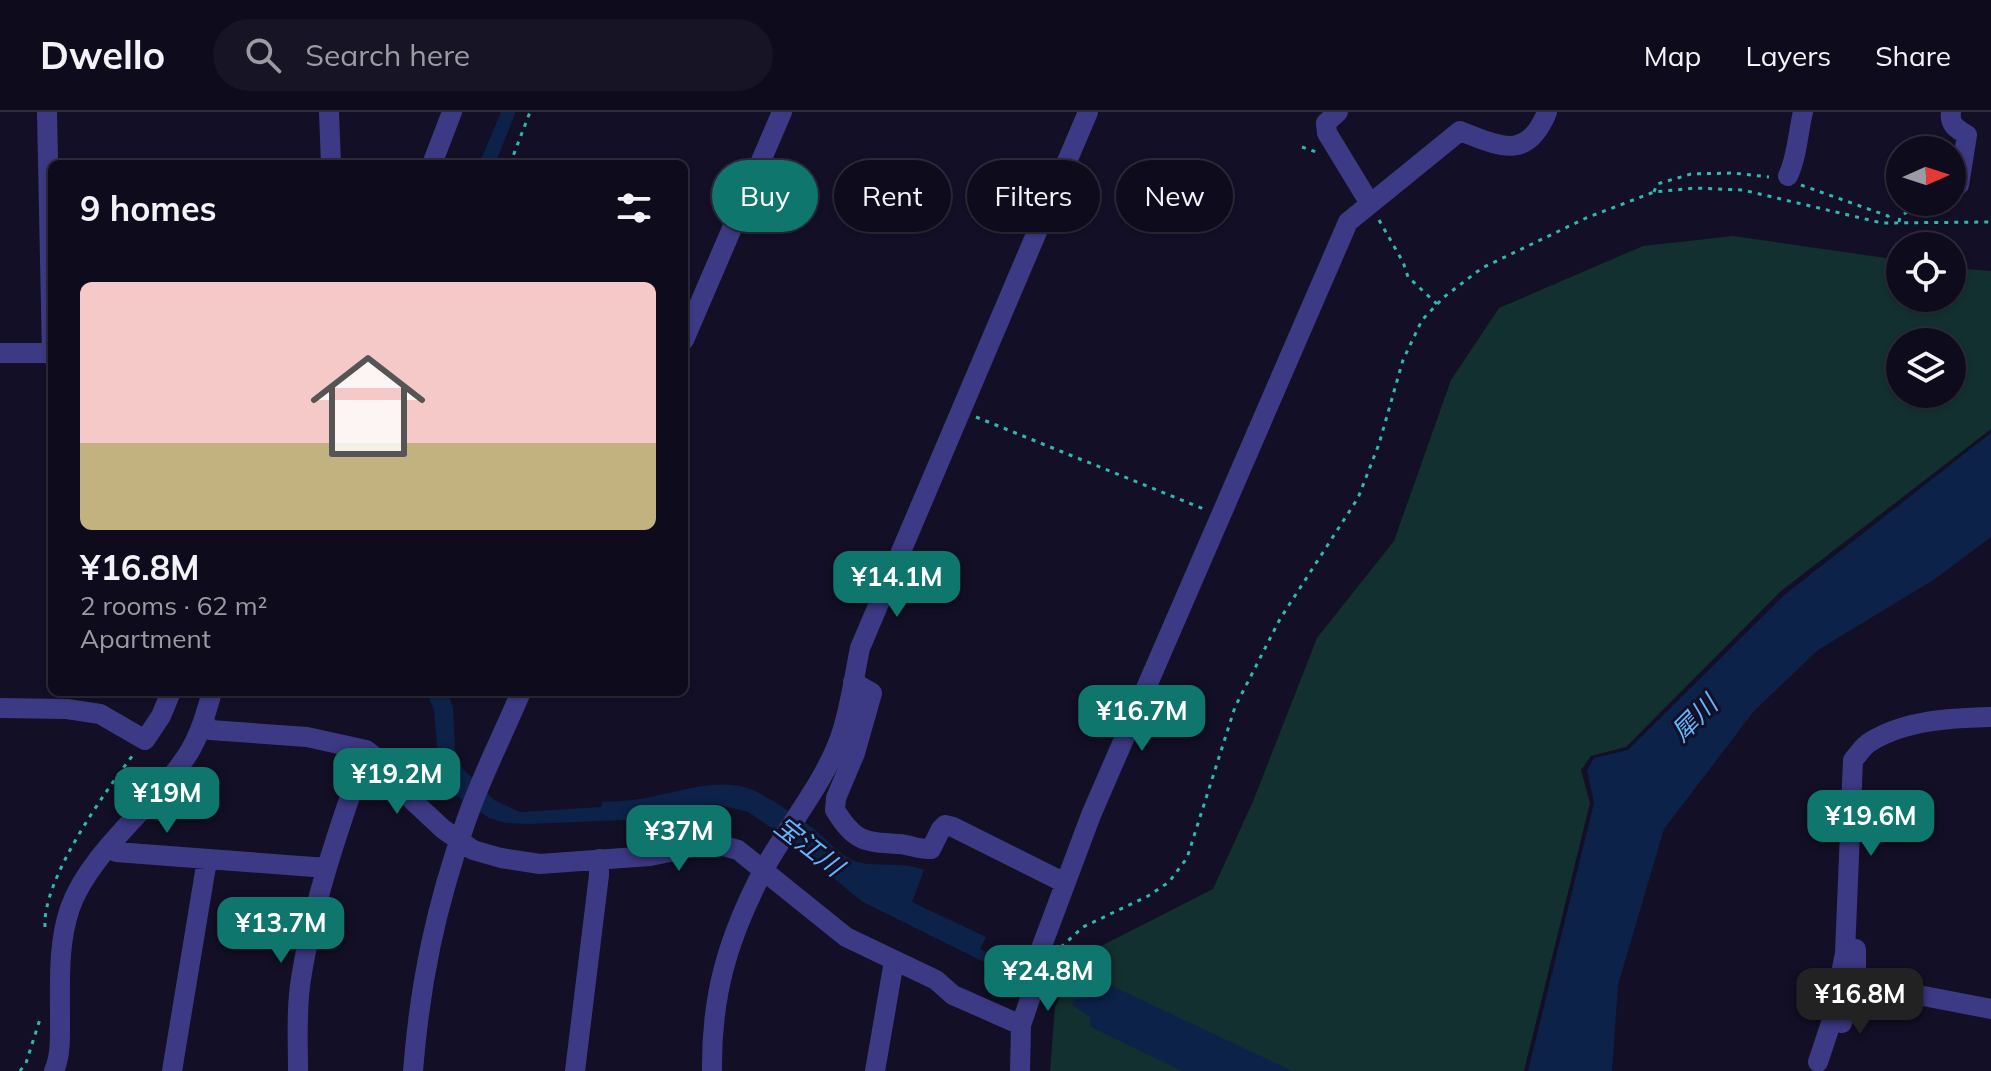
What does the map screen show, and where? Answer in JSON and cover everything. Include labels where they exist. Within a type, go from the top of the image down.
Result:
[{"type":"street","points":[[47,112],[48,160]]},
{"type":"street","points":[[329,112],[331,160]]},
{"type":"street","points":[[434,160],[452,112]]},
{"type":"street","points":[[688,331],[782,112]]},
{"type":"street","points":[[712,1071],[716,996],[724,959],[768,864],[802,810],[840,739],[860,648],[1088,112]]},
{"type":"street","points":[[1338,112],[1326,123],[1327,133],[1369,202]]},
{"type":"street","points":[[1020,1071],[1021,1025],[1034,987],[1034,967],[1091,815],[1348,222],[1460,131],[1503,147],[1527,142],[1541,127],[1547,112]]},
{"type":"street","points":[[1782,176],[1794,164],[1803,112]]},
{"type":"street","points":[[1951,112],[1954,127],[1967,135],[1966,141]]},
{"type":"street","points":[[0,353],[48,354]]},
{"type":"street","points":[[853,682],[872,693],[855,753],[836,798],[835,810],[846,827],[871,844],[903,844],[923,850],[931,849],[945,825],[953,827],[1065,883]]},
{"type":"street","points":[[0,708],[67,700],[100,714],[145,740],[169,696]]},
{"type":"street","points":[[54,1071],[60,1037],[62,941],[70,907],[110,846],[187,755],[204,721],[211,696]]},
{"type":"street","points":[[413,1071],[420,995],[443,894],[466,821],[519,696]]},
{"type":"street","points":[[1817,1066],[1843,973],[1853,760],[1868,743],[1906,726],[1948,718],[1991,717]]},
{"type":"street","points":[[204,721],[210,730],[307,737],[366,750],[393,771],[413,801],[460,842],[473,850],[501,858],[540,864],[650,856],[713,843],[738,850],[768,864],[846,937],[936,980],[953,995],[1021,1025]]},
{"type":"street","points":[[298,1071],[300,983],[309,932],[366,750]]},
{"type":"street","points":[[110,846],[116,852],[327,868]]},
{"type":"street","points":[[575,1071],[599,859]]},
{"type":"street","points":[[172,1071],[207,860]]},
{"type":"street","points":[[1817,1066],[1845,1017],[1856,983],[1855,905],[1848,882]]},
{"type":"street","points":[[875,1071],[894,961]]},
{"type":"street","points":[[1856,983],[1991,1009]]},
{"type":"path","points":[[512,160],[530,112]]},
{"type":"path","points":[[1654,192],[1657,184],[1691,174],[1782,176],[1888,216],[1891,223]]},
{"type":"path","points":[[1059,950],[1083,927],[1148,896],[1169,882],[1187,858],[1235,707],[1280,619],[1358,498],[1379,444],[1403,360],[1422,320],[1482,268],[1586,218],[1654,192],[1695,188],[1743,190],[1891,223],[1991,222]]},
{"type":"path","points":[[1369,202],[1403,262],[1408,277],[1437,304]]},
{"type":"path","points":[[1899,222],[1901,216]]},
{"type":"path","points":[[960,411],[1221,516]]},
{"type":"path","points":[[46,936],[44,911],[68,854],[109,786],[145,740]]},
{"type":"path","points":[[20,1071],[26,1063],[42,1014]]},
{"type":"green space","points":[[1733,236],[1886,258],[1886,312],[1966,312],[1966,269],[1991,271],[1991,429],[1781,591],[1626,747],[1591,756],[1581,770],[1590,803],[1524,1071],[1050,1071],[1055,1007],[1073,972],[1101,946],[1213,889],[1254,799],[1317,638],[1394,541],[1451,380],[1499,308],[1643,246]]},
{"type":"water","points":[[501,112],[515,112],[497,160],[481,160]]},
{"type":"water","name":"犀川","points":[[1991,433],[1991,537],[1935,579],[1818,650],[1754,711],[1664,829],[1618,985],[1612,1071],[1528,1071],[1594,803],[1587,770],[1594,758],[1628,750],[1783,596]]},
{"type":"water","name":"宝江川","points":[[428,696],[449,696],[455,749],[461,767],[494,800],[520,812],[601,807],[602,802],[639,799],[702,786],[748,788],[814,829],[852,860],[924,870],[912,902],[986,937],[980,949],[1010,963],[1006,973],[863,902],[813,856],[748,812],[716,804],[648,819],[529,824],[506,823],[489,818],[454,794],[439,768],[434,710]]},
{"type":"water","points":[[1084,983],[1103,989],[1110,985],[1292,1071],[1182,1071],[1091,1027],[1090,1017],[1072,1005]]}]
